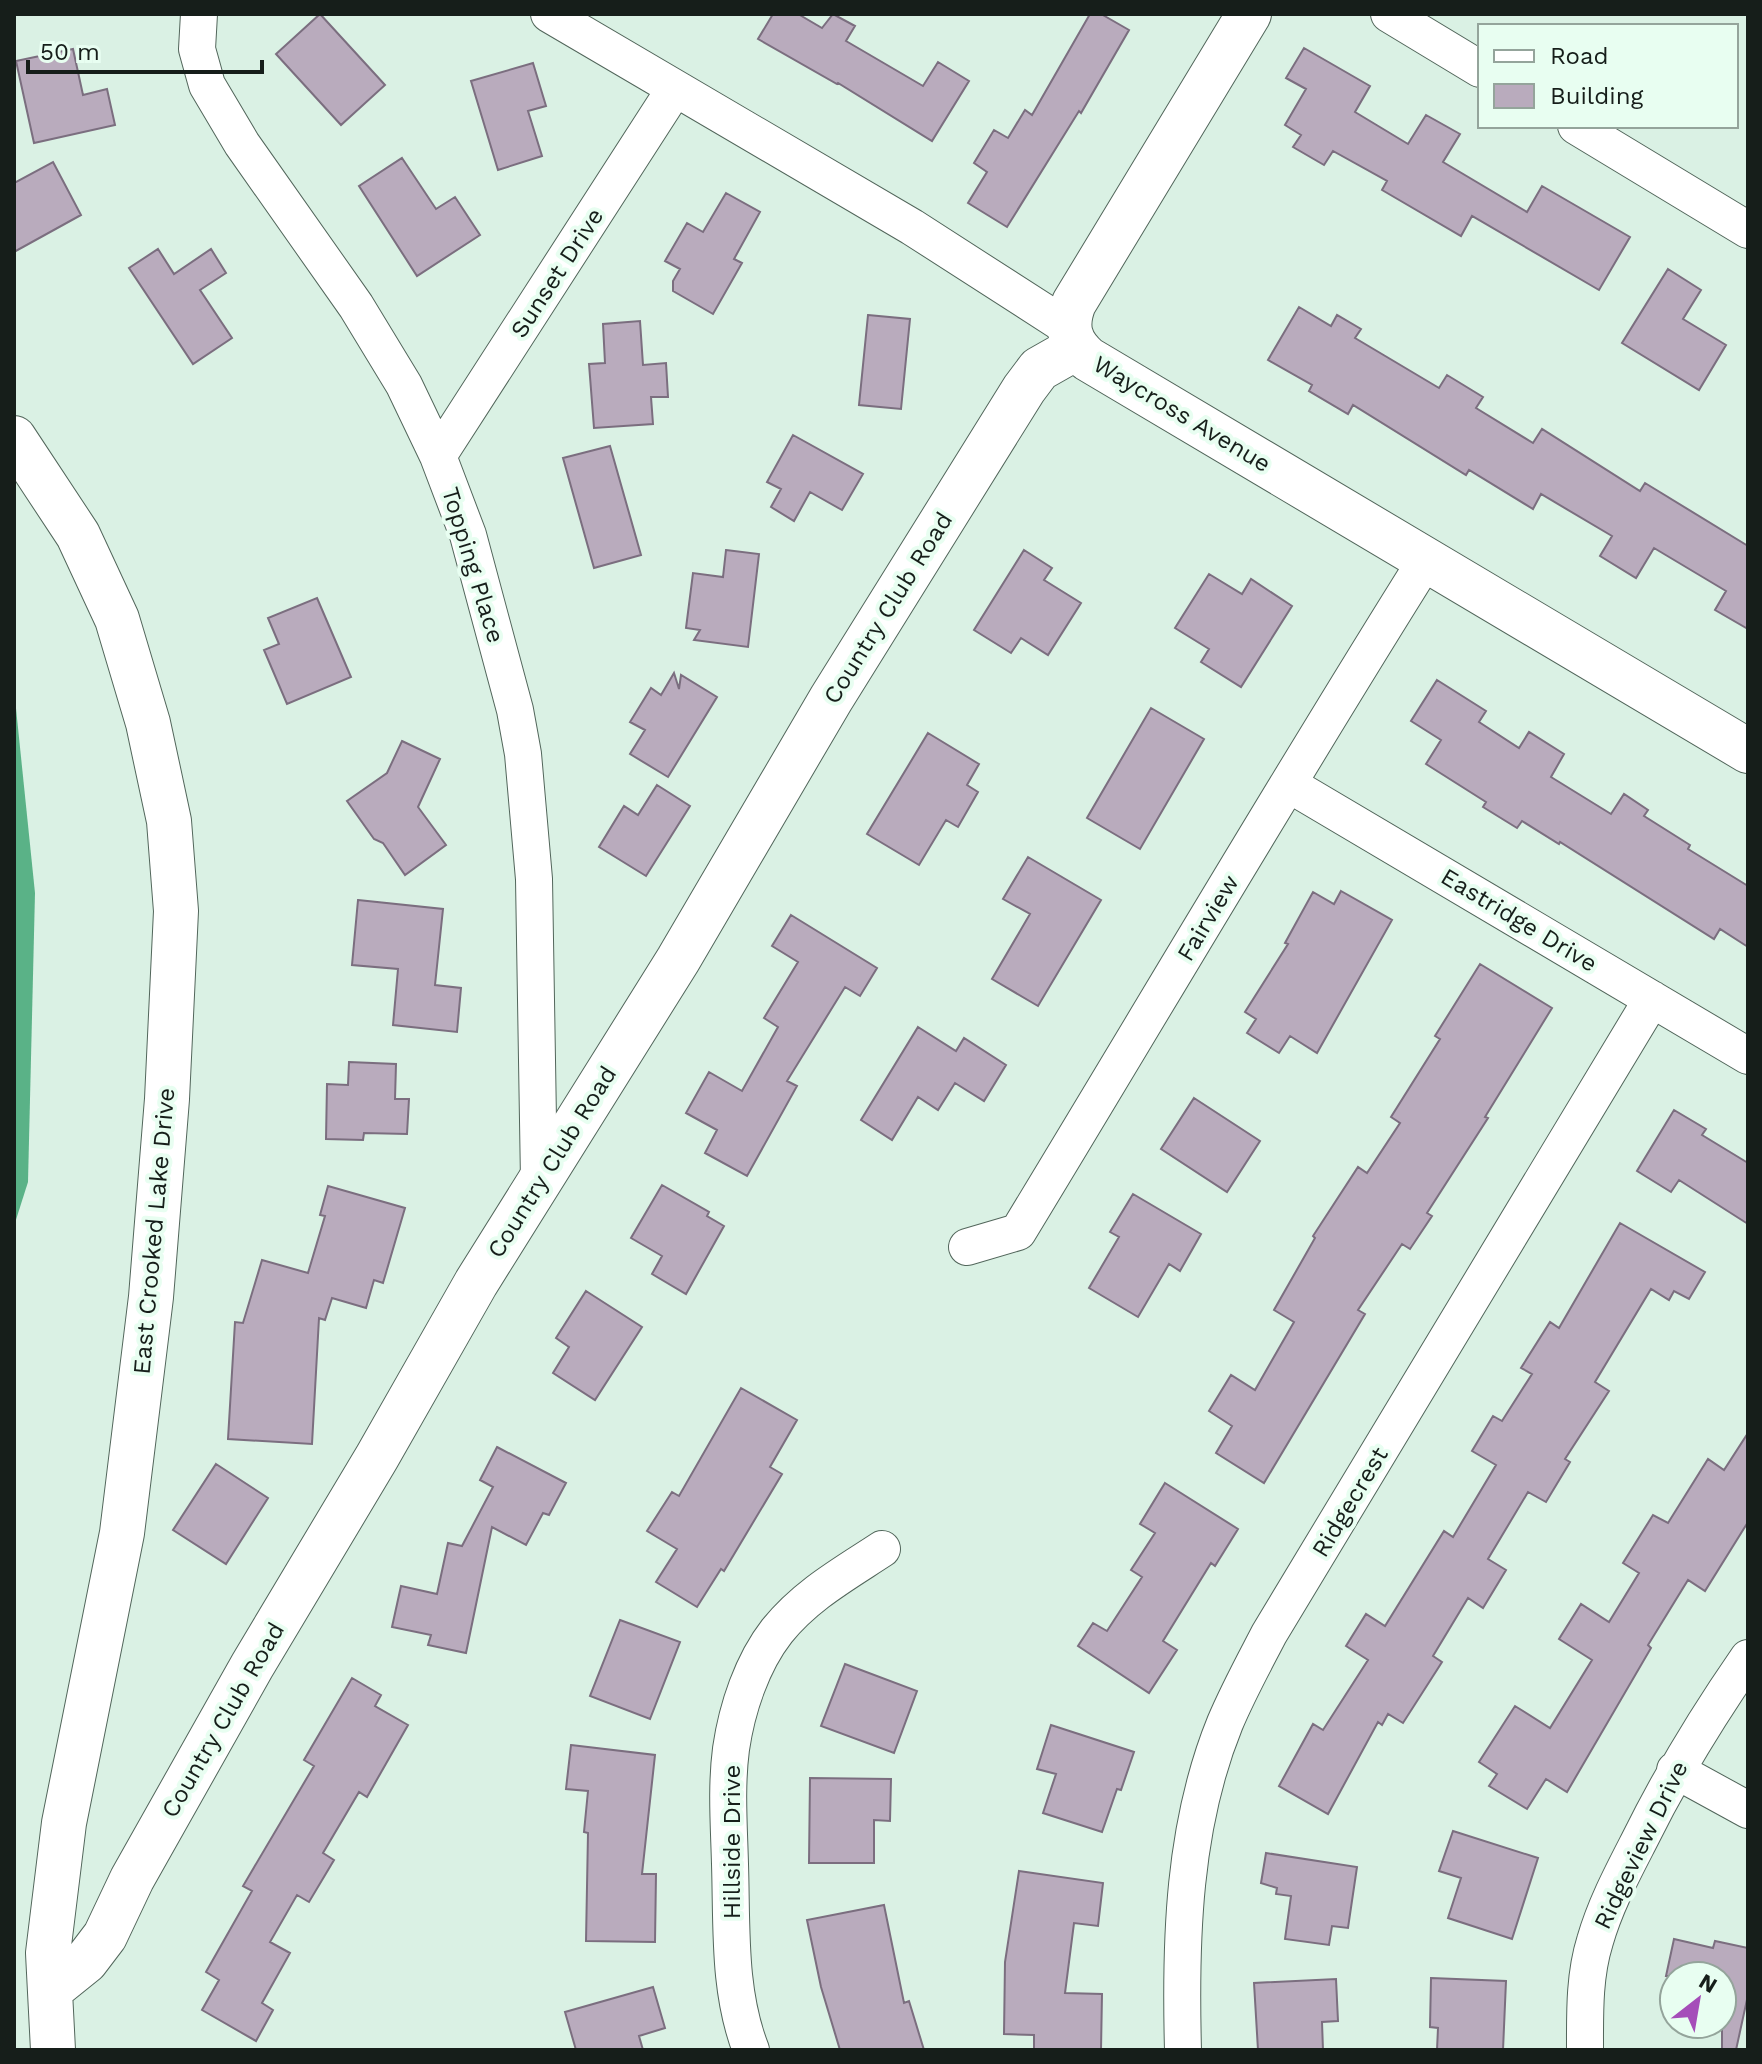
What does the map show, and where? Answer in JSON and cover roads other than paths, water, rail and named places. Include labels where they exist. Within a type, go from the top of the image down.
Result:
[{"type":"street","name":"Topping Place","points":[[199,14],[197,49],[207,85],[242,144],[356,306],[404,385],[438,456],[468,535],[515,710],[523,754],[534,879],[539,1181]]},
{"type":"street","name":"Waycross Avenue","points":[[549,14],[912,227],[1072,338],[1088,359],[1748,751]]},
{"type":"street","points":[[1072,338],[1068,318],[1074,303],[1249,14]]},
{"type":"street","points":[[1389,14],[1478,68]]},
{"type":"street","name":"Sunset Drive","points":[[438,456],[674,90]]},
{"type":"street","points":[[1579,128],[1748,230]]},
{"type":"street","name":"Country Club Road","points":[[50,1990],[86,1961],[105,1936],[132,1879],[252,1666],[476,1283],[678,960],[840,686],[1024,389],[1039,369],[1072,338]]},
{"type":"street","name":"East Crooked Lake Drive","points":[[14,438],[78,535],[117,619],[148,723],[169,821],[176,911],[167,1099],[151,1297],[122,1533],[64,1823],[48,1953],[53,2050]]},
{"type":"street","name":"Fairview","points":[[967,1247],[1018,1232],[1290,785],[1334,705],[1426,560]]},
{"type":"street","name":"Eastridge Drive","points":[[1290,785],[1748,1056]]},
{"type":"street","name":"Ridgecrest","points":[[1183,2050],[1186,1895],[1191,1844],[1206,1779],[1225,1723],[1269,1634],[1652,999]]},
{"type":"street","name":"Hillside Drive","points":[[751,2050],[741,2024],[735,1992],[731,1922],[729,1791],[731,1748],[741,1706],[756,1665],[777,1632],[812,1594],[882,1549]]},
{"type":"street","name":"Ridgeview Drive","points":[[1585,2050],[1586,1991],[1594,1944],[1611,1896],[1675,1770],[1748,1658]]},
{"type":"street","points":[[1675,1770],[1748,1810]]}]
